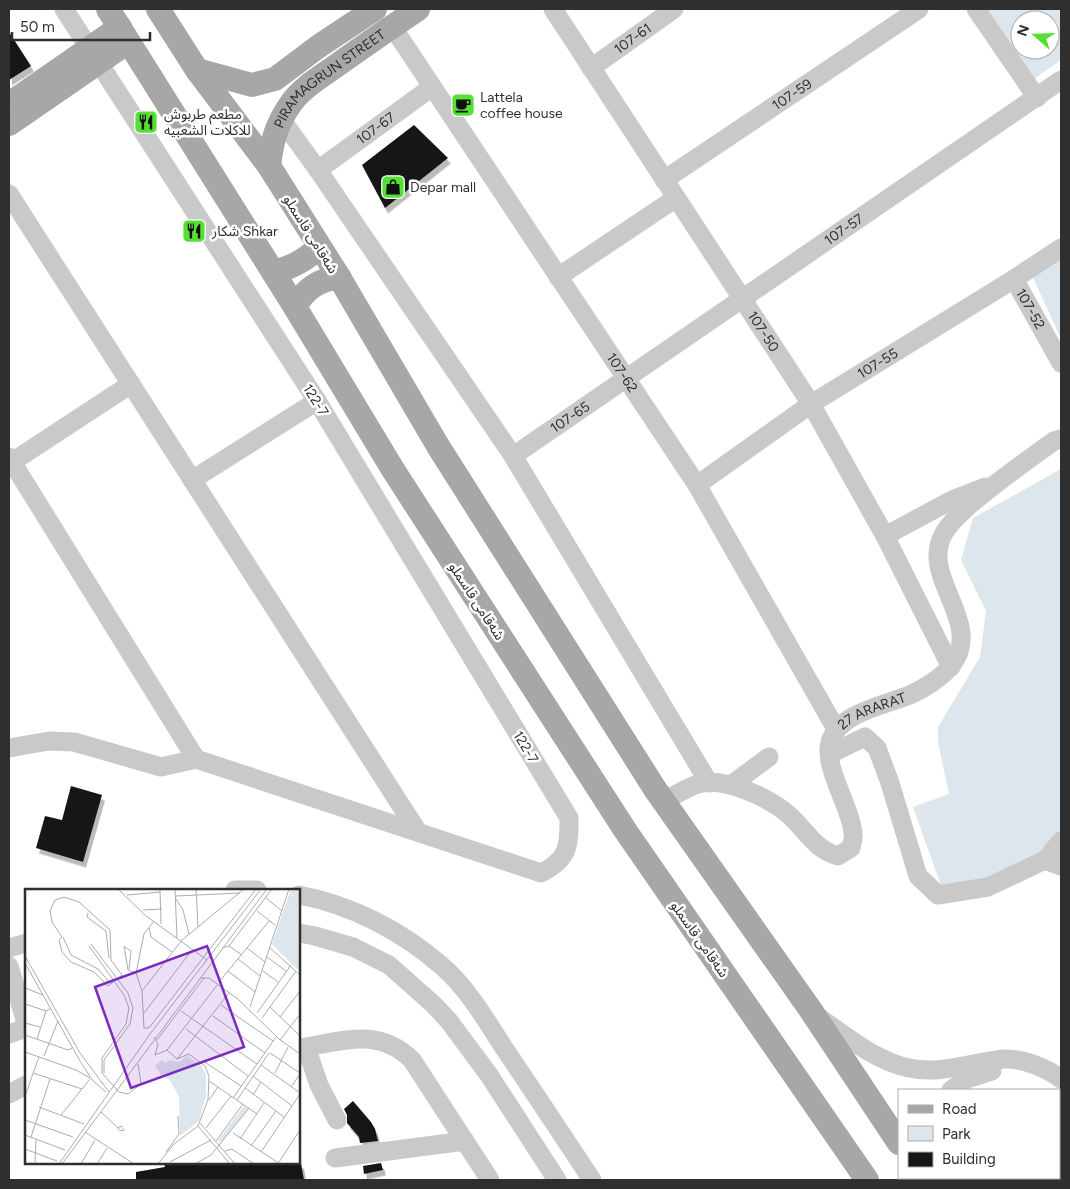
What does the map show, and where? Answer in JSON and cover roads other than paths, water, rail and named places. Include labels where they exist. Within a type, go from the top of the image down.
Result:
[{"type":"main road","name":"شەقامی قاسملو","points":[[158,9],[197,70],[269,166],[339,277],[438,446],[664,801],[812,1012],[898,1141]]},
{"type":"main road","name":"PIRAMAGRUN STREET","points":[[197,70],[252,85],[274,79],[375,9]]},
{"type":"main road","name":"PIRAMAGRUN STREET","points":[[269,166],[273,138],[292,101],[308,86],[418,9]]},
{"type":"main road","points":[[9,124],[95,55],[119,26]]},
{"type":"main road","name":"شەقامی قاسملو","points":[[119,26],[295,307],[392,468],[625,830],[867,1180]]},
{"type":"main road","points":[[9,104],[95,55]]},
{"type":"main road","points":[[273,272],[293,266],[319,247]]},
{"type":"main road","points":[[295,307],[305,292],[313,286],[321,281],[339,277]]},
{"type":"street","name":"122-7","points":[[64,9],[317,401],[569,818],[568,848],[561,859],[541,873],[196,759]]},
{"type":"street","name":"107-50","points":[[553,9],[811,404],[885,536],[951,667]]},
{"type":"street","name":"107-61","points":[[591,68],[674,9]]},
{"type":"street","name":"107-59","points":[[664,180],[919,9]]},
{"type":"street","points":[[976,9],[1037,98]]},
{"type":"street","name":"107-62","points":[[392,26],[697,485],[836,729]]},
{"type":"street","name":"107-57","points":[[626,378],[1061,80]]},
{"type":"street","name":"107-67","points":[[318,170],[432,87]]},
{"type":"street","points":[[281,120],[318,170],[513,456],[708,783]]},
{"type":"street","points":[[9,194],[418,832]]},
{"type":"street","points":[[558,277],[676,198]]},
{"type":"street","name":"107-55","points":[[697,485],[811,404],[1014,280],[1061,248]]},
{"type":"street","name":"107-52","points":[[1014,280],[1061,364]]},
{"type":"street","name":"107-65","points":[[513,456],[626,378]]},
{"type":"street","points":[[9,748],[49,741],[74,742],[161,768],[196,759],[10,459],[131,384]]},
{"type":"street","points":[[192,480],[317,401]]},
{"type":"street","name":"27 ARARAT","points":[[664,801],[699,783],[744,788],[766,799],[788,814],[826,853],[838,856],[851,848],[853,835],[849,814],[831,764],[830,744],[836,729],[862,711],[912,694],[932,682],[951,667],[959,654],[962,632],[939,568],[938,555],[943,534],[951,523],[994,484],[1059,437]]},
{"type":"street","points":[[885,536],[952,500],[971,491],[994,484]]},
{"type":"street","points":[[830,754],[865,738],[877,748],[890,782],[918,876],[938,895],[988,887],[1053,863],[1061,841]]},
{"type":"street","points":[[731,786],[769,757]]},
{"type":"street","points":[[300,895],[340,906],[372,920],[403,937],[432,958],[460,985],[515,1063],[592,1180]]},
{"type":"street","points":[[300,933],[353,948],[389,965],[418,989],[449,1021],[489,1075],[557,1180]]},
{"type":"street","points":[[9,948],[25,944]]},
{"type":"street","points":[[9,966],[17,984],[25,1019]]},
{"type":"street","points":[[812,1012],[872,1053],[910,1068],[944,1069],[1006,1059],[1040,1068],[1061,1079]]},
{"type":"street","points":[[9,1034],[25,1028]]},
{"type":"street","points":[[337,1120],[302,1048],[360,1038],[377,1039],[390,1043],[402,1050],[412,1060],[490,1180]]},
{"type":"street","points":[[489,1075],[501,1075],[515,1063]]},
{"type":"street","points":[[952,1089],[977,1075],[998,1070],[1032,1075],[1048,1082],[1057,1089]]},
{"type":"street","points":[[9,1094],[25,1086]]},
{"type":"street","points":[[523,1129],[538,1118],[551,1118]]},
{"type":"street","points":[[335,1158],[464,1141]]},
{"type":"place","name":"Lattela coffee house","points":[[463,105]]},
{"type":"place","name":"مطعم طربوش للاكلات الشعبيه","points":[[146,122]]},
{"type":"place","name":"Depar mall","points":[[393,187]]},
{"type":"place","name":"شکار Shkar","points":[[194,231]]}]
